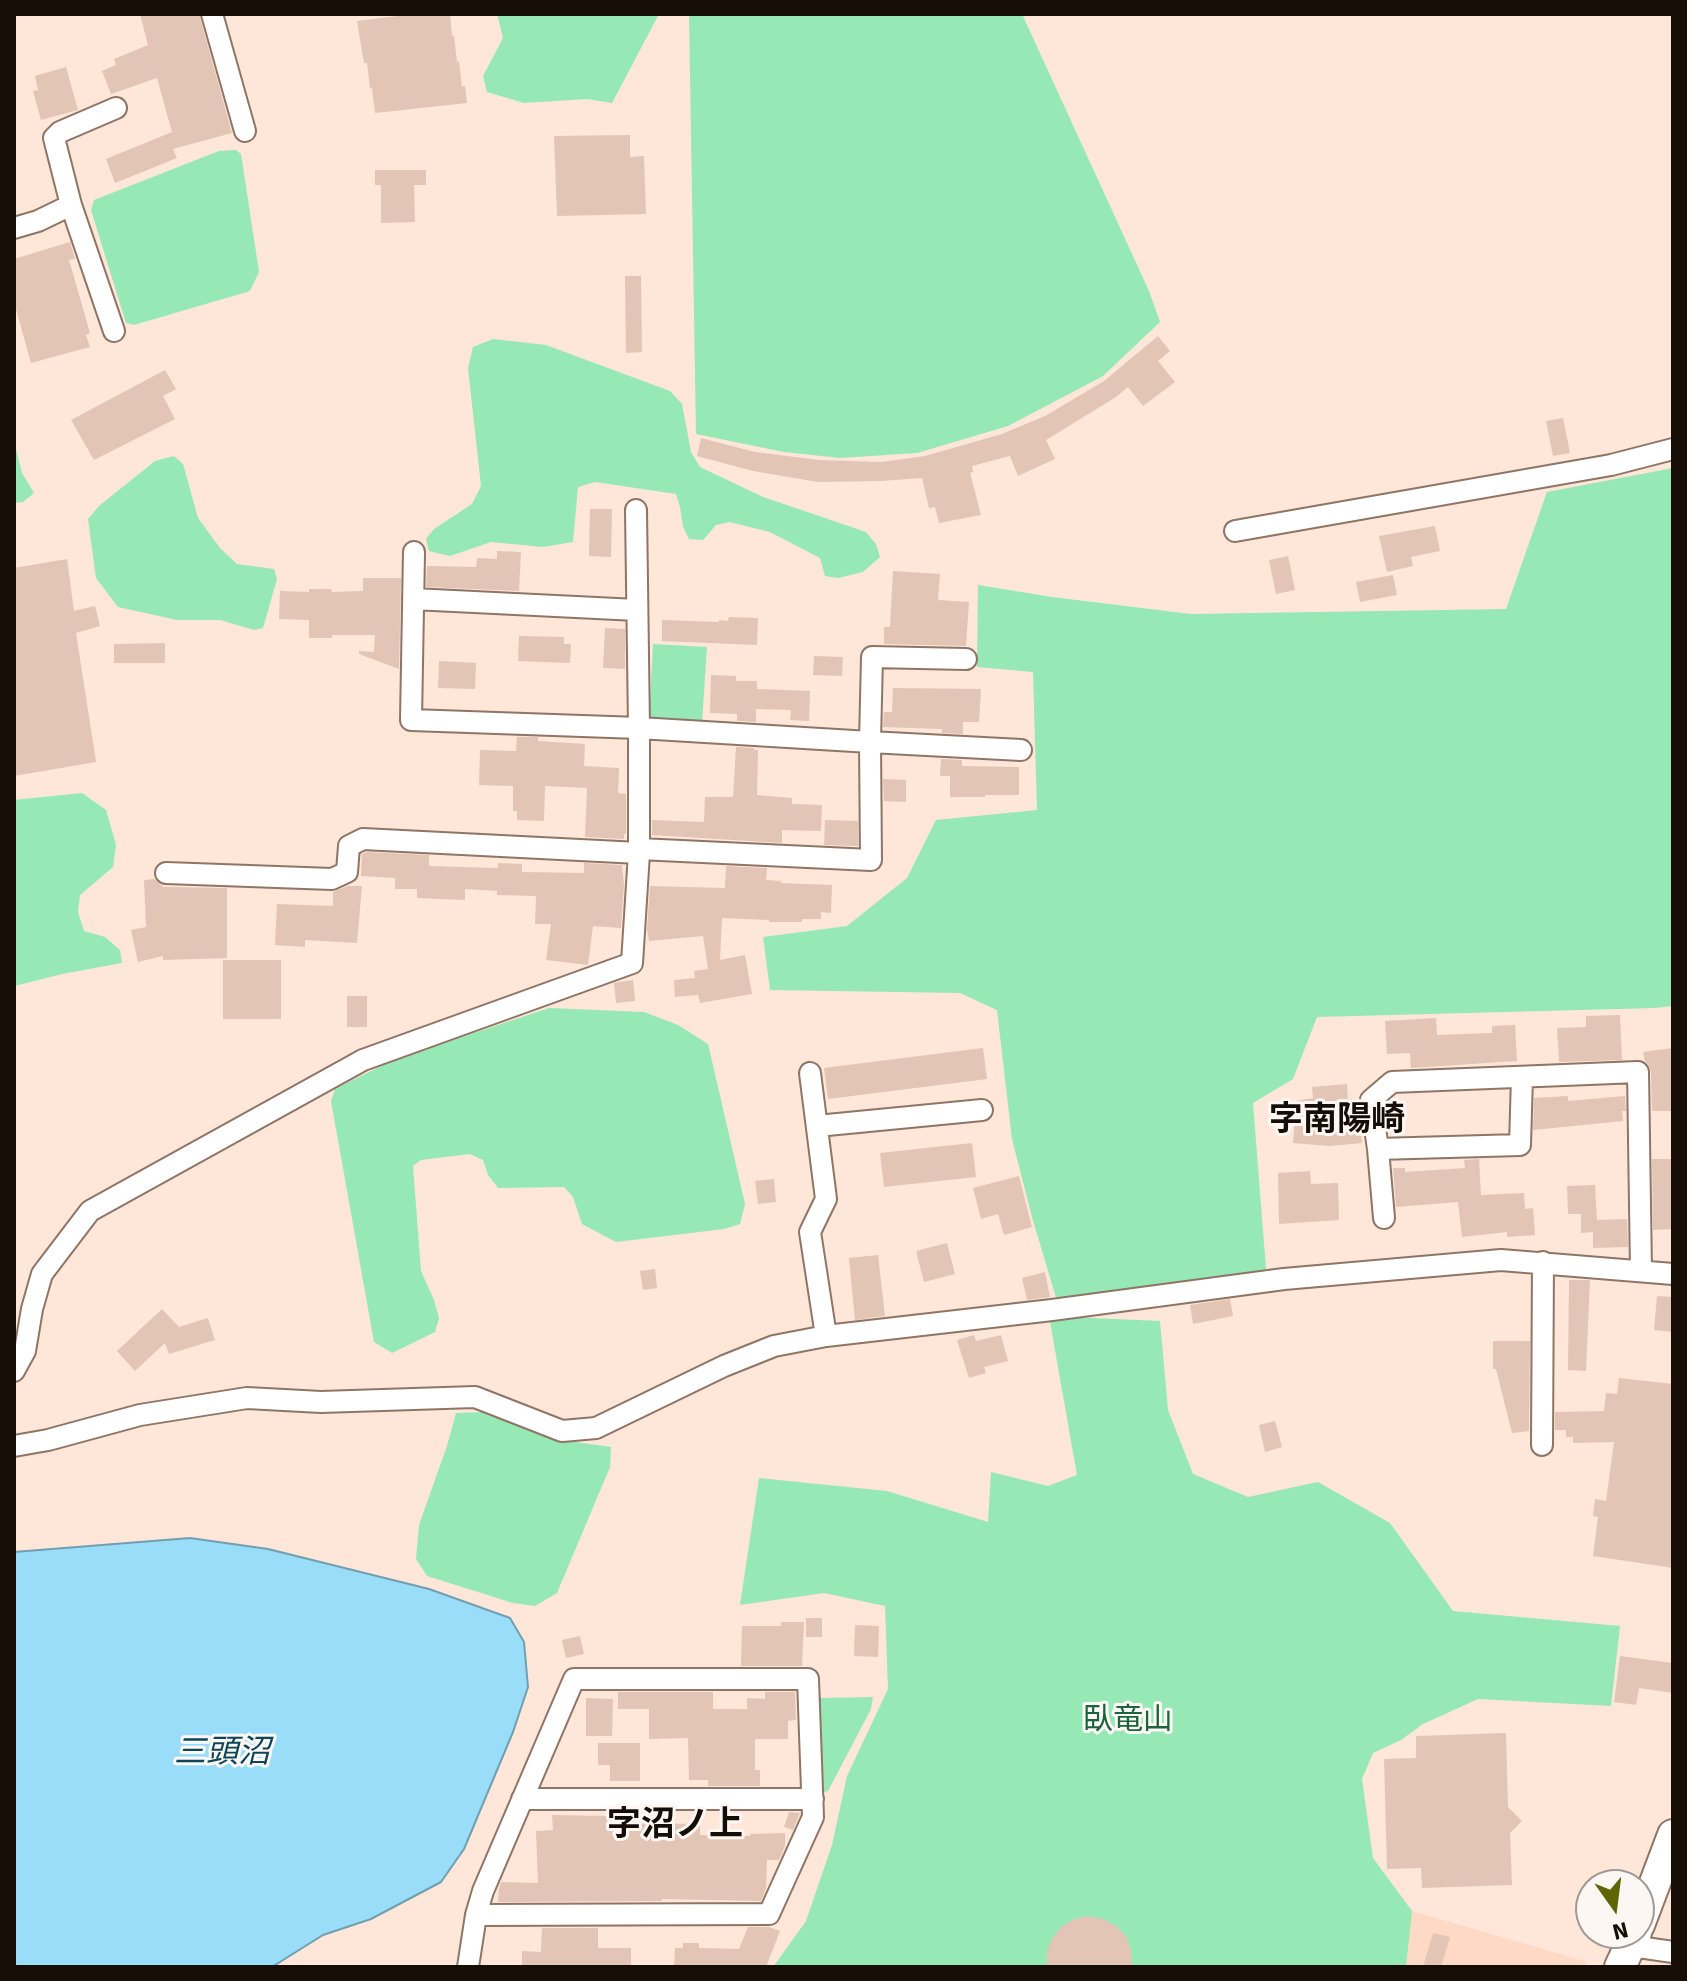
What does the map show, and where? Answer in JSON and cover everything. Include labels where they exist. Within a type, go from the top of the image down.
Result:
[{"type":"highway","points":[[1655,1881],[1673,1835]]},
{"type":"street","points":[[212,14],[245,131]]},
{"type":"street","points":[[114,331],[71,205],[54,138],[60,132],[116,108]]},
{"type":"street","points":[[14,228],[38,221],[71,205]]},
{"type":"street","points":[[1235,531],[1611,465],[1673,449]]},
{"type":"street","points":[[14,1371],[25,1351],[42,1274],[90,1211],[363,1060],[632,963],[639,851],[636,510]]},
{"type":"street","points":[[414,552],[411,720],[639,728],[1021,750]]},
{"type":"street","points":[[413,599],[637,610]]},
{"type":"street","points":[[166,873],[332,879],[347,872],[349,846],[363,839],[871,860],[872,657],[966,659]]},
{"type":"street","points":[[1384,1218],[1371,1100],[1392,1082],[1638,1072],[1641,1271]]},
{"type":"street","points":[[810,1073],[826,1199],[810,1232],[826,1336]]},
{"type":"street","points":[[1378,1149],[1520,1145],[1522,1077]]},
{"type":"street","points":[[817,1126],[982,1110]]},
{"type":"street","points":[[14,1446],[140,1415],[247,1398],[321,1402],[475,1397],[562,1431],[596,1428],[774,1346],[826,1336],[1284,1279],[1501,1260],[1673,1274]]},
{"type":"street","points":[[1542,1445],[1543,1262]]},
{"type":"street","points":[[468,1967],[476,1915],[483,1891],[574,1679],[808,1679],[813,1817],[769,1914],[476,1915]]},
{"type":"street","points":[[522,1799],[813,1799]]},
{"type":"shaded area","points":[[1412,1911],[1587,1962],[1585,1967],[1406,1967]]},
{"type":"green space","points":[[497,14],[659,14],[612,103],[587,99],[524,103],[487,92],[483,76],[503,38]]},
{"type":"green space","points":[[689,14],[1022,14],[1149,291],[1160,322],[1103,376],[1008,426],[917,453],[840,458],[784,452],[696,434]]},
{"type":"green space","points":[[236,150],[241,154],[259,272],[250,291],[134,325],[126,323],[91,210],[94,200],[219,151]]},
{"type":"green space","points":[[493,339],[546,345],[670,391],[682,404],[691,452],[700,467],[763,497],[866,532],[876,544],[880,557],[863,572],[838,578],[825,576],[820,558],[770,532],[730,522],[716,525],[703,540],[689,539],[683,527],[676,494],[595,482],[578,487],[573,542],[543,547],[491,542],[450,556],[429,551],[426,539],[434,529],[472,504],[481,486],[468,368],[473,347]]},
{"type":"green space","points":[[14,441],[22,473],[34,493],[23,502],[14,503]]},
{"type":"green space","points":[[174,456],[183,464],[198,518],[220,548],[237,564],[274,569],[277,579],[263,628],[254,630],[220,620],[177,620],[118,607],[96,578],[88,519],[99,506],[155,461]]},
{"type":"green space","points":[[1673,468],[1673,1006],[1317,1017],[1293,1079],[1253,1103],[1267,1282],[1057,1301],[1012,1139],[997,1010],[960,993],[770,990],[763,937],[847,926],[907,878],[936,820],[1037,810],[1033,672],[977,667],[978,585],[1191,614],[1506,609],[1547,492]]},
{"type":"green space","points":[[653,644],[707,647],[702,723],[649,720]]},
{"type":"green space","points":[[82,793],[106,810],[116,845],[113,867],[80,895],[78,912],[84,931],[105,937],[120,950],[122,963],[14,986],[14,800]]},
{"type":"green space","points":[[549,1008],[644,1012],[678,1025],[708,1044],[745,1204],[740,1224],[724,1229],[616,1242],[582,1224],[573,1197],[564,1187],[498,1188],[488,1175],[483,1160],[470,1154],[421,1160],[413,1166],[421,1271],[439,1318],[435,1332],[392,1353],[374,1342],[331,1101],[335,1089],[393,1060]]},
{"type":"green space","name":"臥竜山","points":[[1049,1316],[1160,1321],[1168,1410],[1193,1474],[1248,1497],[1318,1482],[1390,1523],[1453,1611],[1620,1626],[1611,1706],[1478,1699],[1423,1724],[1401,1740],[1373,1753],[1362,1779],[1373,1858],[1412,1911],[1406,1967],[773,1967],[806,1921],[832,1845],[847,1776],[888,1689],[885,1606],[824,1593],[740,1605],[759,1478],[887,1491],[988,1522],[991,1472],[1048,1486],[1077,1475]]},
{"type":"green space","points":[[487,1412],[561,1440],[611,1447],[610,1467],[557,1593],[535,1606],[513,1603],[427,1576],[416,1559],[419,1525],[456,1413]]},
{"type":"green space","points":[[873,1697],[871,1709],[828,1791],[820,1793],[820,1698]]},
{"type":"water","name":"三頭沼","points":[[190,1538],[268,1549],[429,1589],[510,1618],[524,1642],[528,1687],[513,1732],[464,1849],[441,1882],[371,1919],[323,1935],[272,1967],[14,1967],[14,1552]]},
{"type":"building","points":[[140,14],[199,14],[232,133],[173,149],[177,158],[115,183],[106,159],[172,132],[157,78],[111,94],[102,71],[116,65],[114,59],[148,45]]},
{"type":"building","points":[[414,14],[450,14],[467,103],[375,113],[357,21]]},
{"type":"building","points":[[66,67],[78,110],[41,120],[33,91],[38,90],[35,76]]},
{"type":"building","points":[[630,135],[630,157],[644,156],[646,214],[557,216],[554,136]]},
{"type":"building","points":[[375,170],[426,170],[426,185],[414,185],[415,222],[381,223],[381,185],[375,185]]},
{"type":"building","points":[[70,242],[75,259],[69,260],[90,333],[86,335],[90,347],[31,363],[14,302],[14,259]]},
{"type":"building","points":[[625,276],[641,276],[642,352],[626,353]]},
{"type":"building","points":[[1158,336],[1170,351],[1158,361],[1175,382],[1143,406],[1128,387],[1046,440],[1055,459],[1018,476],[1010,456],[972,466],[973,472],[970,473],[981,515],[939,523],[935,507],[929,508],[922,478],[818,482],[753,471],[697,456],[701,438],[755,452],[819,460],[881,462],[925,456],[1002,434],[1045,416],[1104,381]]},
{"type":"building","points":[[165,370],[176,389],[163,396],[175,419],[94,460],[71,420]]},
{"type":"building","points":[[1563,418],[1570,453],[1553,456],[1546,421]]},
{"type":"building","points":[[590,509],[612,509],[611,557],[589,556]]},
{"type":"building","points":[[1435,526],[1440,551],[1411,557],[1413,566],[1387,572],[1379,536]]},
{"type":"building","points":[[497,551],[521,552],[519,591],[426,587],[427,566],[476,567],[477,558],[497,559]]},
{"type":"building","points":[[1288,556],[1295,590],[1276,594],[1269,560]]},
{"type":"building","points":[[67,559],[74,611],[95,606],[100,626],[76,633],[96,762],[14,776],[14,568]]},
{"type":"building","points":[[893,571],[940,574],[938,600],[969,602],[966,646],[884,644],[884,627],[890,627]]},
{"type":"building","points":[[1393,575],[1397,595],[1360,602],[1356,582]]},
{"type":"building","points":[[363,578],[401,578],[399,669],[359,654],[359,651],[374,652],[375,635],[309,638],[309,620],[279,619],[280,591],[363,591]]},
{"type":"building","points":[[729,617],[758,618],[757,645],[662,641],[662,620],[719,622],[728,621]]},
{"type":"building","points":[[605,628],[625,629],[625,669],[603,668]]},
{"type":"building","points":[[519,636],[564,637],[564,644],[571,644],[570,663],[518,661]]},
{"type":"building","points":[[165,643],[165,663],[114,663],[114,644]]},
{"type":"building","points":[[814,656],[843,657],[842,676],[813,675]]},
{"type":"building","points":[[439,661],[476,663],[475,689],[438,688]]},
{"type":"building","points":[[711,675],[736,676],[736,681],[757,681],[757,689],[810,691],[809,721],[790,720],[791,710],[756,709],[756,722],[737,721],[737,714],[710,713]]},
{"type":"building","points":[[893,688],[981,689],[979,722],[963,722],[963,734],[942,733],[942,729],[883,727],[884,712],[892,712]]},
{"type":"building","points":[[517,737],[585,744],[584,766],[619,768],[618,793],[626,794],[624,839],[585,837],[587,788],[545,786],[544,821],[517,820],[517,811],[513,811],[513,786],[479,785],[480,750],[516,751]]},
{"type":"building","points":[[736,747],[758,750],[757,795],[792,798],[792,804],[822,805],[821,831],[782,830],[782,843],[652,835],[652,820],[704,822],[705,797],[733,797]]},
{"type":"building","points":[[941,759],[962,760],[962,766],[1019,767],[1019,795],[950,797],[950,776],[940,776]]},
{"type":"building","points":[[883,779],[906,780],[906,802],[884,801]]},
{"type":"building","points":[[825,820],[858,821],[858,846],[824,845]]},
{"type":"building","points":[[362,854],[429,855],[429,866],[498,868],[498,863],[522,864],[522,872],[584,873],[584,863],[622,865],[621,928],[593,926],[588,965],[546,960],[551,924],[535,924],[536,896],[497,895],[497,891],[465,889],[465,900],[417,898],[417,889],[395,889],[395,878],[361,876]]},
{"type":"building","points":[[726,866],[767,868],[766,880],[781,883],[832,885],[831,913],[821,912],[821,919],[802,919],[802,922],[722,918],[720,960],[745,955],[752,994],[700,1003],[698,995],[675,997],[674,980],[695,978],[694,971],[708,969],[703,936],[649,941],[650,886],[725,888]]},
{"type":"building","points":[[155,879],[163,887],[227,888],[227,958],[163,960],[163,956],[138,962],[131,930],[146,927],[144,880]]},
{"type":"building","points":[[348,886],[362,886],[357,943],[305,940],[305,947],[275,945],[277,904],[333,906],[333,892]]},
{"type":"building","points":[[223,960],[281,960],[281,1019],[223,1019]]},
{"type":"building","points":[[633,980],[635,1001],[616,1003],[614,983]]},
{"type":"building","points":[[347,996],[367,996],[367,1027],[347,1027]]},
{"type":"building","points":[[1620,1015],[1622,1060],[1559,1062],[1557,1028],[1586,1027],[1586,1016]]},
{"type":"building","points":[[1436,1018],[1437,1035],[1492,1033],[1492,1026],[1515,1025],[1517,1061],[1411,1068],[1410,1053],[1387,1054],[1385,1021]]},
{"type":"building","points":[[983,1048],[987,1079],[828,1099],[824,1068]]},
{"type":"building","points":[[1673,1048],[1673,1111],[1652,1111],[1651,1072],[1643,1052]]},
{"type":"building","points":[[1347,1084],[1348,1100],[1358,1099],[1362,1143],[1330,1146],[1293,1143],[1296,1101],[1313,1098],[1312,1087]]},
{"type":"building","points":[[1568,1096],[1568,1101],[1625,1096],[1623,1121],[1533,1130],[1534,1098]]},
{"type":"building","points":[[972,1143],[976,1177],[884,1187],[880,1153]]},
{"type":"building","points":[[1479,1159],[1481,1195],[1524,1193],[1525,1209],[1533,1208],[1535,1235],[1507,1237],[1507,1232],[1462,1237],[1458,1202],[1396,1207],[1393,1168],[1405,1168],[1405,1172],[1465,1168],[1464,1160]]},
{"type":"building","points":[[1652,1159],[1673,1159],[1673,1229],[1653,1230]]},
{"type":"building","points":[[1310,1171],[1311,1184],[1338,1183],[1339,1220],[1279,1224],[1278,1173]]},
{"type":"building","points":[[1019,1176],[1032,1227],[1004,1235],[998,1214],[981,1219],[973,1188]]},
{"type":"building","points":[[774,1179],[776,1202],[758,1204],[755,1181]]},
{"type":"building","points":[[1595,1185],[1597,1220],[1627,1219],[1628,1247],[1593,1248],[1593,1232],[1581,1233],[1581,1214],[1568,1214],[1567,1186]]},
{"type":"building","points":[[947,1243],[955,1274],[924,1282],[916,1251]]},
{"type":"building","points":[[878,1255],[885,1316],[855,1320],[849,1258]]},
{"type":"building","points":[[655,1269],[657,1288],[643,1290],[640,1271]]},
{"type":"building","points":[[1045,1272],[1050,1297],[1027,1300],[1022,1278]]},
{"type":"building","points":[[1569,1280],[1590,1280],[1586,1371],[1568,1370]]},
{"type":"building","points":[[1657,1296],[1673,1297],[1673,1332],[1654,1330]]},
{"type":"building","points":[[1230,1299],[1233,1316],[1193,1324],[1190,1305]]},
{"type":"building","points":[[162,1309],[179,1327],[208,1318],[215,1340],[169,1354],[165,1343],[135,1371],[117,1351]]},
{"type":"building","points":[[974,1335],[976,1341],[1001,1335],[1008,1361],[984,1367],[986,1373],[969,1378],[957,1340]]},
{"type":"building","points":[[1493,1341],[1530,1341],[1529,1431],[1512,1433],[1496,1369],[1493,1369]]},
{"type":"building","points":[[1619,1378],[1673,1384],[1673,1568],[1593,1556],[1598,1517],[1593,1516],[1595,1499],[1606,1501],[1614,1442],[1573,1443],[1573,1437],[1566,1437],[1566,1430],[1555,1430],[1555,1412],[1604,1411],[1606,1393],[1617,1394]]},
{"type":"building","points":[[1275,1421],[1282,1447],[1265,1452],[1259,1425]]},
{"type":"building","points":[[806,1618],[822,1618],[822,1637],[806,1637]]},
{"type":"building","points":[[781,1622],[804,1622],[802,1666],[741,1666],[742,1626],[781,1626]]},
{"type":"building","points":[[855,1625],[879,1626],[878,1657],[854,1656]]},
{"type":"building","points":[[580,1636],[584,1654],[566,1658],[562,1640]]},
{"type":"building","points":[[1620,1656],[1673,1663],[1673,1693],[1639,1688],[1636,1705],[1614,1702]]},
{"type":"building","points":[[618,1692],[713,1692],[713,1709],[747,1709],[747,1698],[765,1699],[765,1692],[795,1692],[796,1720],[788,1721],[788,1739],[755,1739],[755,1770],[760,1770],[760,1786],[708,1786],[708,1780],[689,1780],[688,1738],[649,1739],[649,1709],[618,1709]]},
{"type":"building","points":[[586,1698],[613,1699],[612,1736],[586,1736]]},
{"type":"building","points":[[1506,1733],[1508,1807],[1522,1821],[1510,1833],[1512,1885],[1422,1888],[1421,1868],[1387,1869],[1384,1759],[1416,1758],[1416,1736]]},
{"type":"building","points":[[598,1743],[640,1743],[640,1781],[610,1781],[610,1765],[598,1765]]},
{"type":"building","points":[[610,1812],[626,1812],[626,1823],[700,1824],[700,1835],[785,1833],[785,1846],[779,1860],[767,1860],[766,1888],[761,1901],[498,1902],[501,1882],[538,1883],[536,1831],[553,1830],[552,1815],[609,1816]]},
{"type":"building","points":[[789,1812],[800,1813],[793,1830],[784,1827]]},
{"type":"building","points":[[1088,1916],[1103,1919],[1126,1936],[1132,1967],[1047,1967],[1047,1951],[1061,1927],[1074,1919]]},
{"type":"building","points":[[748,1927],[769,1927],[780,1931],[766,1967],[674,1967],[675,1948],[683,1948],[683,1943],[699,1943],[699,1948],[739,1949]]},
{"type":"building","points":[[542,1928],[598,1928],[598,1948],[631,1948],[631,1967],[522,1967],[522,1951],[541,1952]]},
{"type":"building","points":[[1433,1933],[1450,1937],[1441,1967],[1423,1967]]},
{"type":"district","name":"字南陽崎","points":[[1337,1121]]},
{"type":"district","name":"字沼ノ上","points":[[675,1826]]}]
